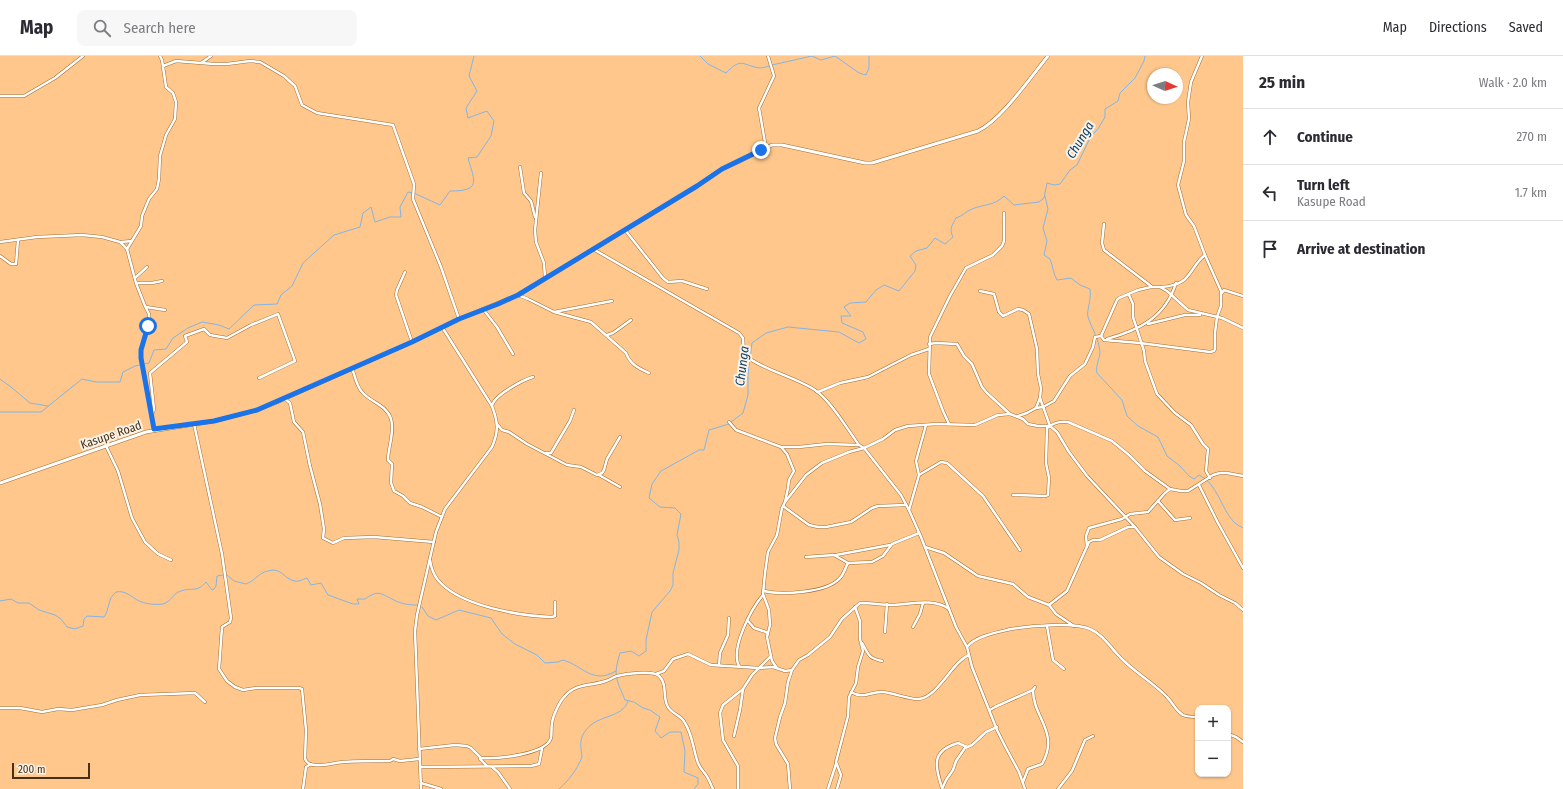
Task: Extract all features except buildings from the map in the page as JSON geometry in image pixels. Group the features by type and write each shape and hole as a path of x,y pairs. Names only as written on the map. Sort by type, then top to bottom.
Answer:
{"street":[{"path":"0,96 24,96 55,78 83,56"},
{"path":"127,249 141,226 142,216 149,199 157,189 160,156 165,139 174,124 176,114 176,102 174,96 166,87 160,56"},
{"path":"200,64 211,56"},
{"path":"766,148 759,108 761,100 774,76 768,56"},
{"name":"Kasupe Road","path":"0,483 154,429 214,421 257,410 285,398 412,342 442,326 518,295 624,229 697,186 722,169 776,144 865,163 872,163 978,131 990,124 1001,114 1048,56"},
{"path":"1101,336 1104,340 1214,351 1217,317 1221,306 1222,294 1194,226 1186,215 1178,186 1184,161 1184,142 1189,118 1188,102 1191,82 1202,56"},
{"path":"163,66 176,61 200,64 227,64 250,61 261,62 269,66 296,86 302,104 314,112 393,125 414,184 413,199 441,267 459,319"},
{"path":"520,167 524,193 534,207 535,238 544,263 545,278"},
{"path":"535,222 541,173"},
{"path":"949,424 929,374 930,337 950,296 966,268 993,255 1002,246 1004,241 1004,213"},
{"path":"1104,224 1102,243 1104,250 1151,287"},
{"path":"624,229 662,278 668,282 682,281 707,289"},
{"path":"0,241 82,235 102,237 120,242 132,241"},
{"path":"0,256 11,264 16,264 18,240"},
{"path":"120,242 127,249 136,282 149,314 141,350 141,358 154,429"},
{"path":"593,249 739,333 743,338 743,353 745,357 754,361 760,367 816,391 826,401 859,446"},
{"path":"1101,336 1119,298 1138,290 1176,284 1186,279 1196,263 1205,255"},
{"path":"135,279 147,267"},
{"path":"405,272 396,295 412,342"},
{"path":"136,282 152,283 162,281"},
{"path":"1104,340 1126,334 1145,324 1159,312 1172,296 1176,284"},
{"path":"1160,287 1188,310 1222,318 1243,328"},
{"path":"1222,294 1224,290 1243,296"},
{"path":"980,291 994,294 999,312 1004,316 1018,309 1029,314 1037,349 1038,374 1041,388 1040,398 1036,408"},
{"path":"518,295 528,298 554,312 591,322 626,353 628,359 635,367 649,373"},
{"path":"1129,295 1133,304 1133,315 1140,343 1144,351 1145,361 1157,394 1175,413 1191,425 1208,449 1206,471 1210,478"},
{"path":"554,312 612,301"},
{"path":"145,307 165,310"},
{"path":"483,309 497,327 513,354"},
{"path":"152,416 154,409 150,373 187,342 185,336 204,330 210,335 227,338 278,314 295,361 260,378"},
{"path":"1145,324 1185,315 1206,315"},
{"path":"607,335 613,333 631,320"},
{"path":"421,789 415,631 418,604 434,542 445,509 492,447 497,436 497,424 492,406 442,326"},
{"path":"1018,416 1036,408 1043,407 1054,401 1070,376 1083,367 1093,347 1095,337 1101,336"},
{"path":"929,344 936,342 957,344 964,356 972,364 982,387 1010,414"},
{"path":"816,391 818,392 840,382 868,377 911,355 929,349"},
{"path":"352,368 360,390 367,397 382,406 391,418 392,431 388,457 392,464 391,483 394,491 403,496 410,503 442,517"},
{"path":"492,406 496,397 520,382 533,377"},
{"path":"285,398 290,403 294,422 303,432 320,504 324,529 324,540 333,543 344,538 380,537 434,542"},
{"path":"1040,398 1050,426 1057,432 1069,452 1087,476 1135,527 1159,557 1183,574 1235,603 1243,610"},
{"path":"545,453 551,453 570,421 574,410"},
{"path":"739,667 736,659 737,647 747,621 764,591 767,558 777,535 783,506 806,475 814,468 826,460 859,448 864,448 883,439 895,430 908,426 949,424 975,425 998,415 1010,414 1018,416 1028,424 1050,426"},
{"path":"1013,495 1048,495 1049,478 1046,463 1046,434 1047,428 1056,422 1068,422 1112,441 1145,471 1170,489 1188,491 1220,473 1243,476"},
{"path":"194,424 222,554 232,618 230,622 222,627 219,670 227,681 240,690 256,688 302,689 306,730 306,762 326,766 341,762 390,761 393,759 400,761 419,759"},
{"path":"497,424 502,430 509,432 567,465 581,467 620,487"},
{"path":"730,424 736,430 781,447 827,444 859,446 864,448 901,495 909,510 925,546 956,627 967,647 1004,744 1019,772 1025,789"},
{"path":"909,510 919,475 916,461 926,425"},
{"path":"599,475 604,470 607,459 620,437"},
{"path":"106,446 118,471 132,518 145,542 158,554 171,560"},
{"path":"781,447 787,454 794,471 789,480 785,502"},
{"path":"919,475 941,462 947,463 984,496 1020,550"},
{"path":"1199,485 1243,568"},
{"path":"1087,547 1086,536 1089,528 1122,519 1130,514 1144,514 1148,512 1170,489"},
{"path":"1158,501 1175,520 1190,518"},
{"path":"783,506 809,525 826,527 851,522 872,508 878,506 906,505"},
{"path":"1049,605 1067,591 1087,547 1093,540 1100,540 1121,531 1128,526 1135,527"},
{"path":"806,557 836,555 891,545 919,533"},
{"path":"836,555 848,563 874,561 883,556 891,545"},
{"path":"925,546 944,553 978,576 1013,584 1028,597 1049,605 1056,614 1075,626"},
{"path":"430,558 431,567 438,581 448,589 467,600 520,615 552,617 555,616 555,602"},
{"path":"764,591 788,593 819,589 837,581 842,576 848,563"},
{"path":"763,594 769,614 767,637 771,656 778,668"},
{"path":"790,789 788,764 774,738 785,703 788,682 792,670 799,660 808,655 830,637 842,618 860,603 923,603 944,605 950,610"},
{"path":"913,627 919,617 923,603"},
{"path":"885,632 887,604"},
{"path":"828,789 845,727 849,697 856,683 858,667 863,651 860,639 860,621 855,606"},
{"path":"719,665 720,653 728,635 729,618"},
{"path":"747,621 754,628 768,634"},
{"path":"967,647 972,641 998,632 1019,628 1047,626 1075,626 1088,628 1098,634 1123,660 1152,683 1168,698 1177,710 1184,715 1195,716"},
{"path":"1047,626 1053,660 1064,669"},
{"path":"860,639 871,658 882,661"},
{"path":"421,767 516,767 535,765 539,763 542,749 551,739 552,721 563,697 570,691 582,686 606,681 624,674 655,674 664,671 673,659 688,654 711,665 758,668 773,667 785,671 792,670"},
{"path":"851,692 858,696 879,692 913,699 924,698 935,690 961,660 969,655"},
{"path":"738,789 738,766 723,740 720,713 723,705 743,689 750,677 771,656"},
{"path":"655,674 660,678 663,684 666,705 670,710 680,716 691,732 698,762 713,789"},
{"path":"990,710 1034,688 1033,697 1045,726 1048,752 1042,764 1028,769 1023,782"},
{"path":"734,736 743,689"},
{"path":"0,708 20,708 42,712 58,709 80,709 102,706 117,700 144,694 195,693 205,702"},
{"path":"942,789 953,770 956,761 964,750 986,732 997,727"},
{"path":"1231,735 1243,742"},
{"path":"1058,789 1072,771 1085,740 1093,736"},
{"path":"942,789 937,765 938,757 941,751 958,743 967,747"},
{"path":"419,749 455,745 467,746 471,748 487,766"},
{"path":"480,758 512,756 542,749"},
{"path":"836,763 841,775 837,789"},
{"path":"303,789 306,767 312,764"},
{"path":"492,767 498,772 510,789"},
{"path":"421,783 441,789"}],"waterway":[{"path":"0,412 41,412 82,379 96,382 120,382 123,372 135,366 149,363 154,350 166,349 173,338 188,328 202,322 219,325 229,329 254,305 277,304 281,295 292,286 303,263 334,235 360,227 363,213 371,207 375,222 390,217 401,217 400,207 408,192 440,205 450,191 460,191 471,187 474,179 468,158 477,157 491,136 494,121 487,111 468,118 466,108 477,91 469,76 474,56"},
{"path":"700,56 708,64 726,73 739,63 760,68 769,66"},
{"path":"772,65 812,56 821,60 835,56"},
{"path":"835,56 859,73 866,75 869,68 869,56"},
{"name":"Chunga","path":"731,422 743,413 748,395 748,374 752,343 766,333 788,327 839,332 859,343 866,339 863,332 842,323 841,316 851,316 844,307 850,303 866,302 876,290 884,285 899,291 915,271 916,265 910,256 916,251 927,248 935,238 945,244 953,237 951,229 956,218 970,210 996,202 1004,196 1014,205 1039,202 1044,198 1047,183 1054,185 1060,184 1070,170 1077,165 1091,136 1098,129 1105,117 1105,109 1118,101 1120,93 1135,78 1145,56"},
{"path":"1045,196 1048,209 1043,228 1047,241 1044,255 1050,259 1057,280 1071,278 1080,285 1090,289 1088,317 1100,352 1097,373 1122,400 1127,416 1138,426 1158,437 1167,456 1180,466 1189,476 1194,479 1199,475 1205,479 1215,490 1229,516 1235,523 1243,528"},
{"path":"0,379 30,403 48,406"},
{"name":"Chunga","path":"694,789 698,784 698,778 684,772 685,751 681,732 670,732 661,738 655,731 660,717 634,702 625,700 616,677 616,672 620,653 631,651 639,656 646,651 646,640 652,612 670,591 673,585 673,573 679,550 677,535 681,514 675,508 660,507 649,498 652,484 661,471 699,450 704,450 709,430 729,424"},
{"path":"227,575 234,581 246,584 264,572 277,570 289,579 295,581 307,578 311,585 321,583 328,595 353,604 359,604 357,599 365,599 377,593 383,594 402,603 417,605"},
{"path":"0,601 11,599 18,603 29,603 39,610 55,615 61,619 67,627 75,629 83,626 84,619 87,616 104,617 111,598 116,592 126,593 145,603 163,604 178,592 197,589 206,582 212,590 216,586 217,576 223,575"},
{"path":"422,607 428,616 436,620 459,610 491,618 502,634 515,644 537,655 545,663 563,660 588,673 601,676 608,675 616,671"},
{"path":"559,789 566,782 580,762 582,757 581,741 586,730 597,721 621,711 628,701"}],"route":[{"path":"148,326 141,350 141,358 154,429 214,421 257,410 412,342 442,326 518,295 645,216 697,186 722,169 761,150"}]}
